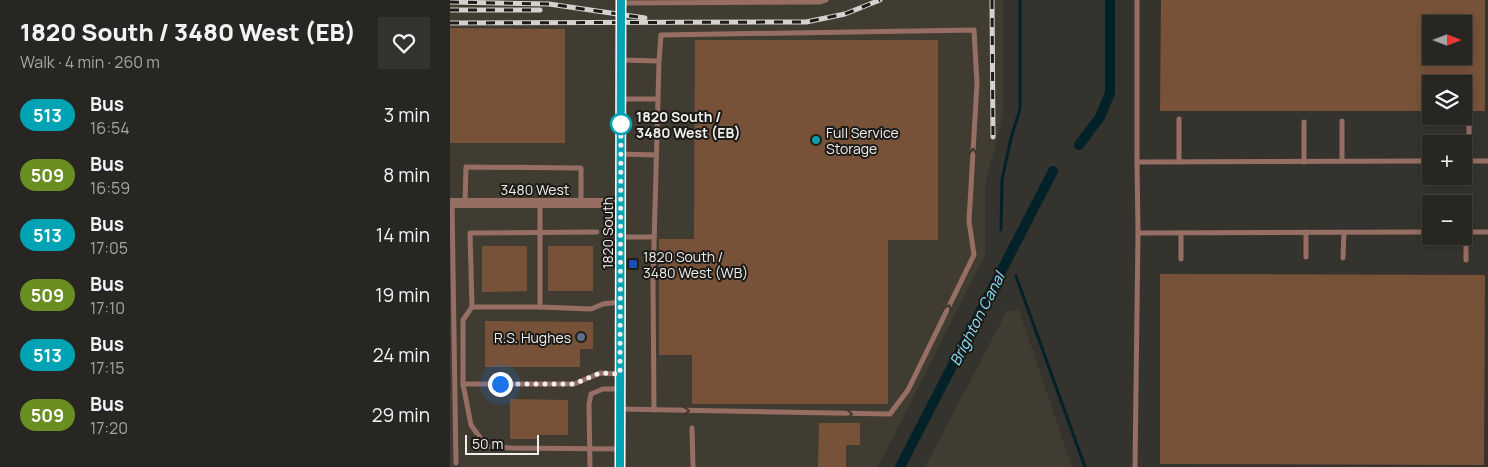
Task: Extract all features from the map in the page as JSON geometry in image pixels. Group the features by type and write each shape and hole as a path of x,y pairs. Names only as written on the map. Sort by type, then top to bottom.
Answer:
{"street":[{"name":"1820 South","path":"620,467 621,1"},
{"name":"3480 West","path":"451,203 620,204"}],"lane":[{"path":"621,1 811,2 826,0"},
{"path":"1136,467 1137,0"},
{"path":"620,409 654,410 890,414 908,390 974,255 969,221 977,83 974,30 661,35 654,237 654,410"},
{"path":"621,60 659,61"},
{"path":"621,99 658,99"},
{"path":"1178,119 1179,162"},
{"path":"1342,121 1342,161"},
{"path":"1304,122 1304,162"},
{"path":"621,154 656,155"},
{"path":"1137,162 1422,161"},
{"path":"1472,161 1488,161"},
{"path":"465,203 466,167 484,167 582,168 581,203"},
{"path":"451,203 456,463"},
{"path":"540,203 540,307"},
{"path":"597,232 470,233 472,307 464,320 464,384 471,425 486,446 620,448"},
{"path":"1181,232 1181,259"},
{"path":"1306,232 1306,257"},
{"path":"1343,258 1344,232"},
{"path":"1138,233 1422,232"},
{"path":"1472,232 1488,232"},
{"path":"620,237 654,237"},
{"path":"1465,245 1466,260"},
{"path":"472,307 592,309 603,304 620,302"},
{"path":"464,384 574,384 600,373 620,374"},
{"path":"590,467 591,394 603,389 620,389"},
{"path":"692,428 693,467"}],"shaded area":[{"path":"450,0 1003,0 1003,117 985,184 985,255 878,467 450,467"},
{"path":"1019,310 1072,467 925,467 1007,311"}],"building":[{"path":"1161,0 1485,0 1485,111 1472,111 1472,75 1422,75 1422,111 1160,111"},
{"path":"450,28 565,29 565,143 450,143"},
{"name":"Full Service Storage","path":"695,40 938,40 938,240 888,240 888,404 692,404 692,355 659,355 659,239 694,239"},
{"path":"482,246 527,246 527,291 482,292"},
{"path":"548,246 593,246 593,291 548,291"},
{"path":"1160,274 1485,275 1484,465 1160,464"},
{"path":"485,321 593,322 593,349 580,349 580,367 485,367"},
{"path":"510,399 568,400 568,435 539,435 539,439 510,439"},
{"path":"819,423 860,423 860,445 846,445 846,467 818,467"}],"waterway":[{"path":"1001,230 1002,180 1011,138 1020,109 1020,0"},
{"name":"Brighton Canal","path":"1079,145 1100,117 1110,93 1110,0"},
{"name":"Brighton Canal","path":"900,467 1053,171"},
{"path":"1016,276 1085,467"}],"railway":[{"path":"450,23 806,22 845,14 880,0"},
{"path":"992,0 993,137"},
{"path":"450,2 549,4 645,18"},
{"path":"450,10 540,10"}],"bus line":[{"name":"513","path":"620,467 621,0"}],"place":[{"name":"1820 South / 3480 West (EB)","path":"621,124"},
{"name":"Full Service Storage","path":"816,140"},
{"name":"1820 South / 3480 West (WB)","path":"633,264"},
{"name":"R.S. Hughes","path":"581,337"}],"route":[{"path":"500,384 574,384 600,373 620,374 621,117 621,124"}]}
